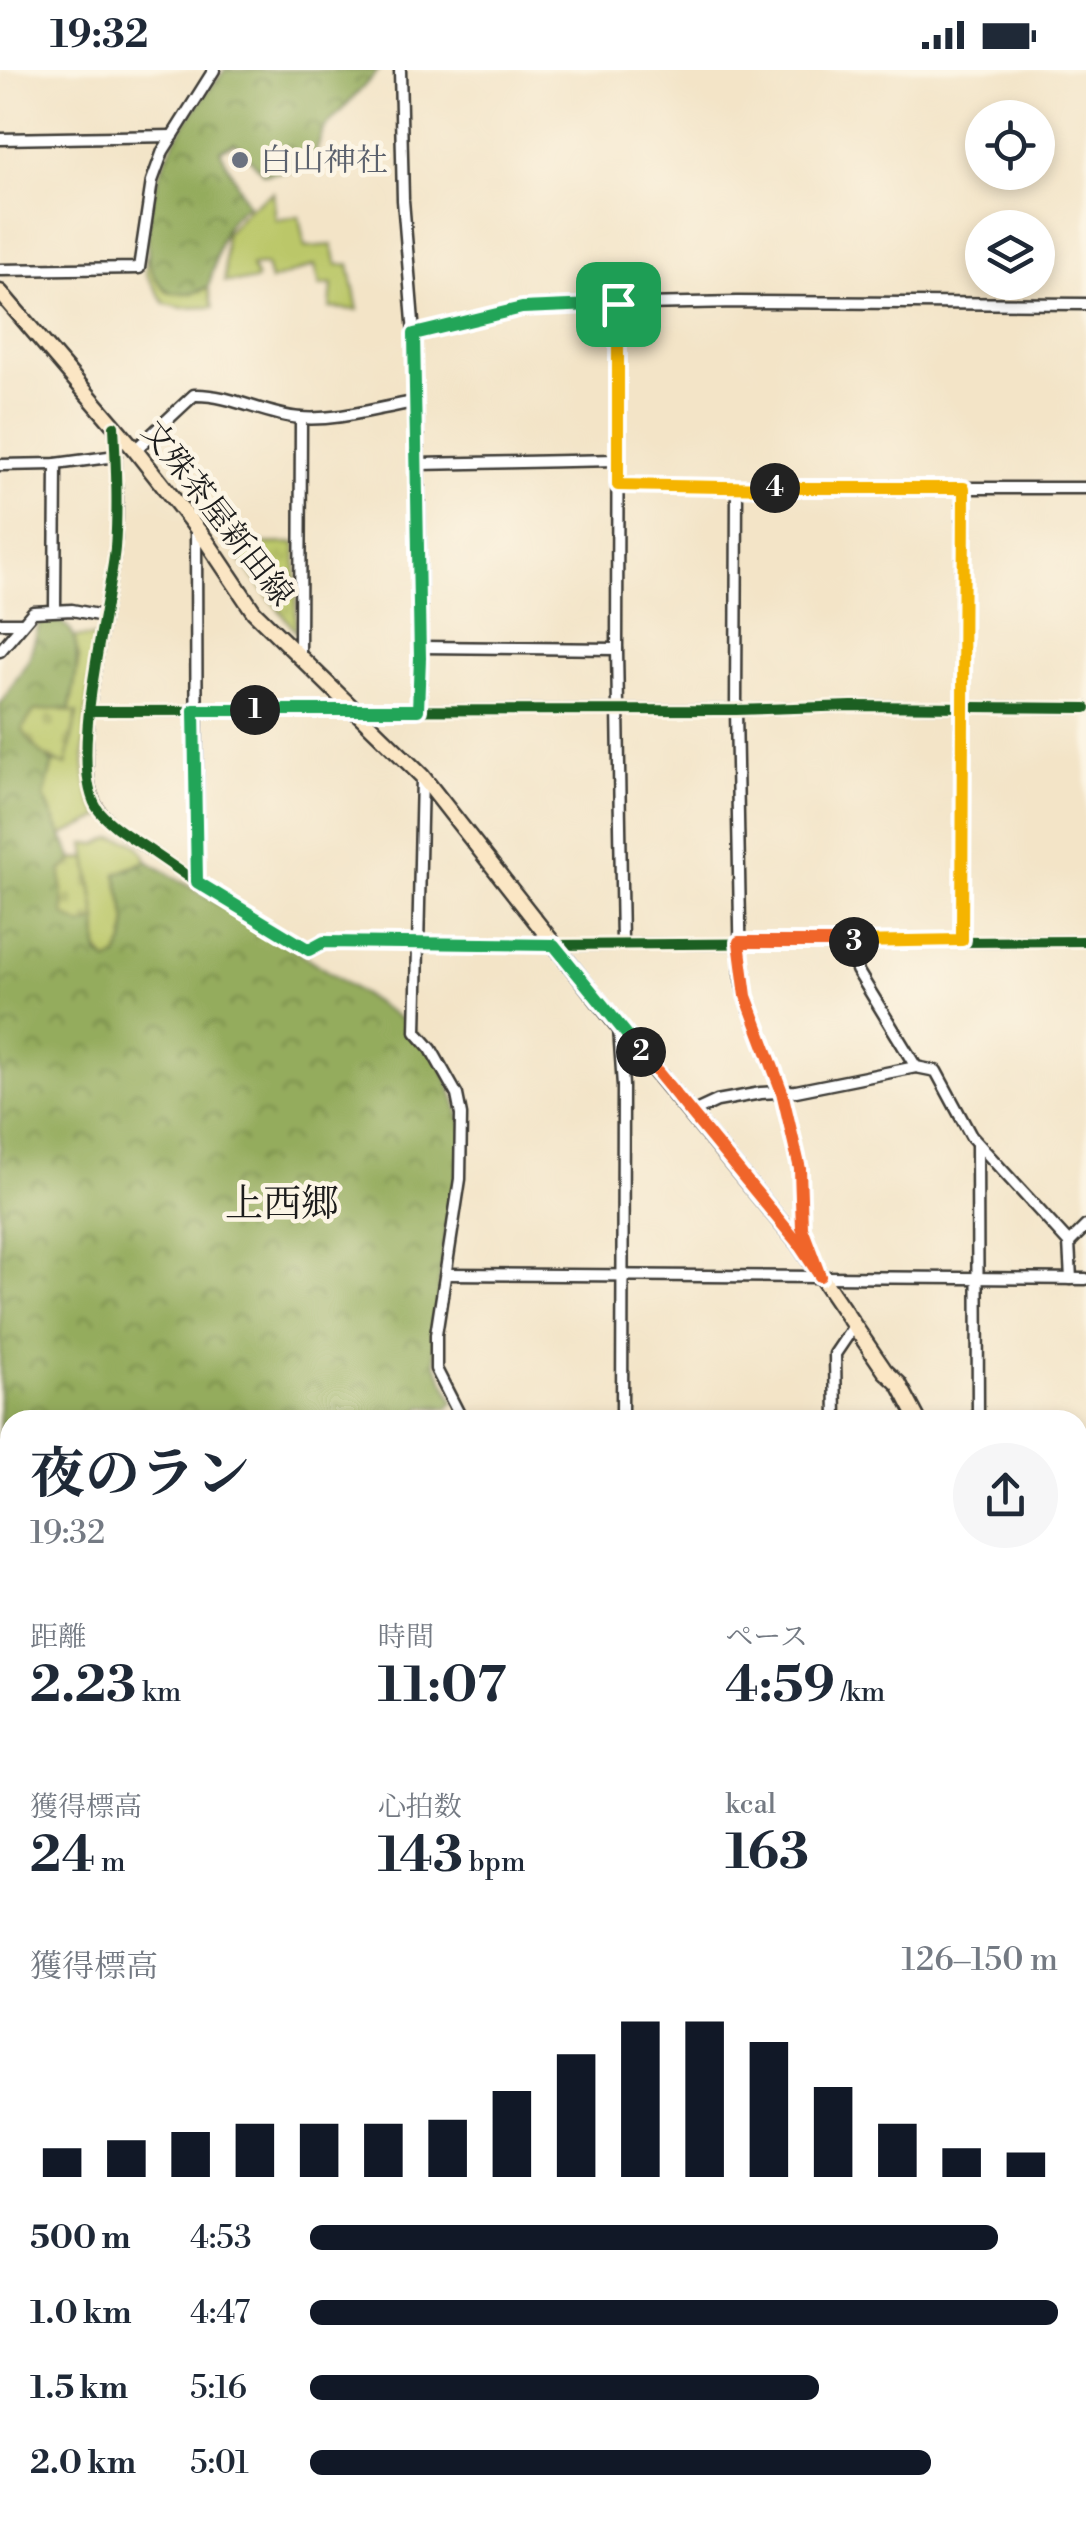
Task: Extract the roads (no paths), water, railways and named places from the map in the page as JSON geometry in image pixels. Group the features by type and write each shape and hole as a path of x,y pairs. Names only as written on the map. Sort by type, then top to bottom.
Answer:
{"main road":[{"name":"文殊茶屋新田線","path":"0,292 136,450 254,612 422,776 820,1276 912,1410"}],"street":[{"path":"0,270 139,268 152,181 173,136 214,70"},
{"path":"400,70 418,464 418,710"},
{"path":"0,139 173,136"},
{"path":"414,334 522,308 618,304 1086,304"},
{"path":"618,304 622,942"},
{"path":"136,450 194,395 232,400 273,414 301,418 337,417 415,402"},
{"path":"300,654 301,418"},
{"path":"114,426 115,549 91,711 88,777 98,810 197,882 309,950 324,942 554,945 1086,941"},
{"path":"0,465 56,464 116,456"},
{"path":"418,464 617,460"},
{"path":"55,609 56,464"},
{"path":"618,485 1086,488"},
{"path":"737,488 736,710 742,888 739,942 746,996 782,1092 800,1169 802,1228 820,1276"},
{"path":"962,940 964,488"},
{"path":"196,528 197,882"},
{"path":"0,651 32,612 55,609 103,616"},
{"path":"0,623 21,623"},
{"path":"420,646 618,649"},
{"path":"91,711 1086,708"},
{"path":"422,776 416,1032 457,1095 461,1115 460,1179 436,1335 436,1369 457,1410"},
{"path":"858,942 858,970 916,1067"},
{"path":"619,1027 623,1086 622,1410"},
{"path":"689,1114 717,1100 916,1067 936,1070 977,1144 1069,1243 1071,1279"},
{"path":"977,1144 978,1410"},
{"path":"1069,1243 1086,1226"},
{"path":"447,1274 1086,1279"},
{"path":"836,1410 836,1354 854,1326"}],"place":[{"name":"白山神社","path":"240,160"}],"district":[{"name":"上西郷","path":"282,1203"}]}
